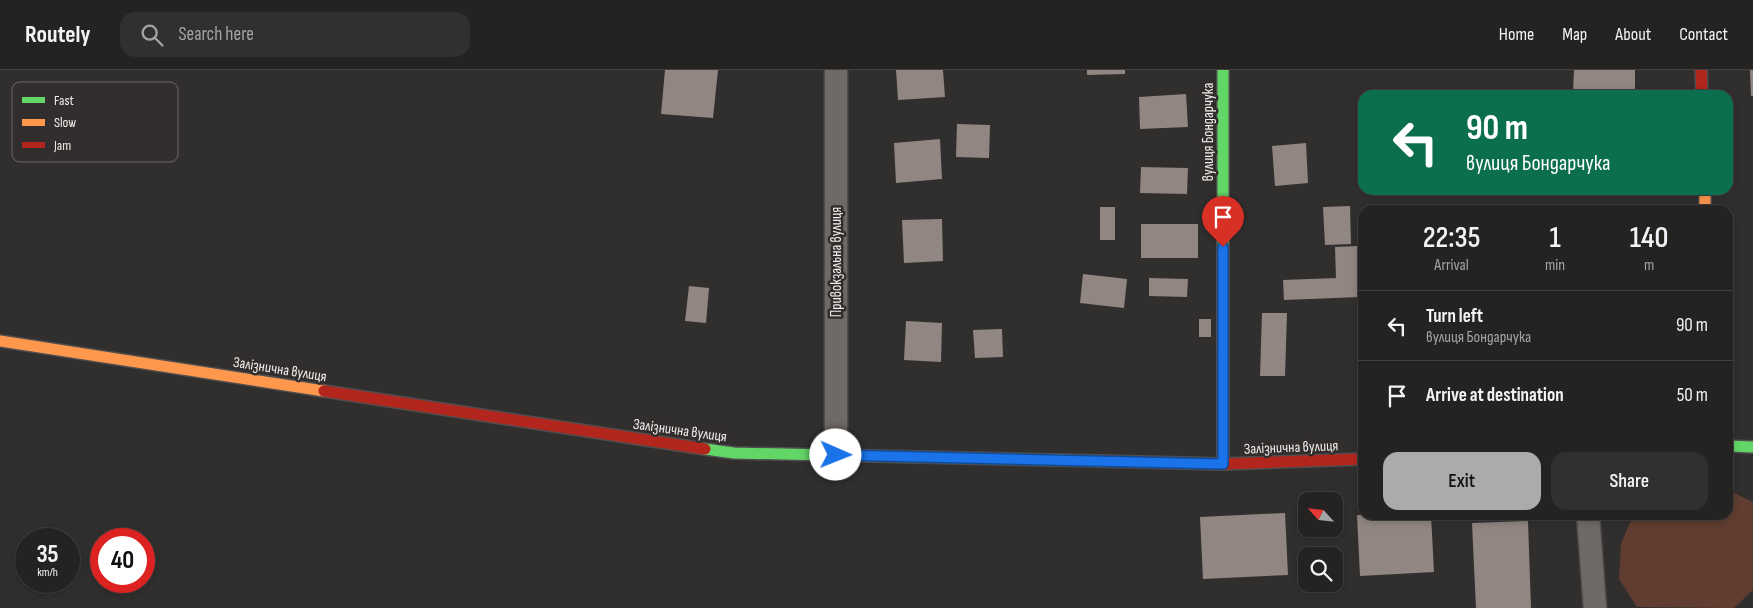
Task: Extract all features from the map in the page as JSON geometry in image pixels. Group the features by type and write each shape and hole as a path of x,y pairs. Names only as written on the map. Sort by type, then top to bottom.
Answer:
{"street":[{"name":"Привокзальна вулиця","path":"836,70 836,455"},
{"name":"вулиця Бондарчука","path":"1223,70 1223,464"},
{"path":"1701,70 1702,90"},
{"name":"Залізнична вулиця","path":"0,341 518,422 734,453 1223,464 1358,459"},
{"path":"1733,446 1753,448"},
{"path":"1588,520 1594,608"}],"shaded area":[{"path":"1733,492 1753,502 1753,590 1734,608 1637,607 1619,579 1621,544 1631,520 1733,520"}],"building":[{"path":"665,70 718,70 713,118 661,114"},
{"path":"896,70 943,70 945,97 898,100"},
{"path":"1087,70 1125,70 1125,74 1087,75"},
{"path":"1574,70 1635,70 1635,90 1573,90"},
{"path":"1750,70 1753,70 1753,96 1751,96"},
{"path":"1186,94 1188,127 1140,129 1139,97"},
{"path":"957,124 990,125 989,158 956,157"},
{"path":"940,139 942,179 896,183 894,143"},
{"path":"1306,143 1308,183 1275,186 1272,146"},
{"path":"1141,167 1188,168 1187,194 1140,193"},
{"path":"1350,206 1351,244 1325,245 1323,207"},
{"path":"1100,207 1115,207 1115,240 1100,240"},
{"path":"942,219 943,261 904,263 902,220"},
{"path":"1141,224 1198,224 1198,258 1141,258"},
{"path":"1358,246 1358,297 1284,300 1283,280 1336,278 1335,247"},
{"path":"1083,274 1127,279 1124,308 1080,303"},
{"path":"1149,278 1188,279 1187,297 1149,296"},
{"path":"689,286 709,288 706,323 685,321"},
{"path":"1262,313 1287,313 1285,376 1260,376"},
{"path":"1199,319 1211,319 1211,337 1199,337"},
{"path":"906,321 942,323 941,362 904,360"},
{"path":"1002,329 1003,357 975,358 973,330"},
{"path":"1285,513 1288,575 1203,579 1200,517"},
{"path":"1357,515 1358,520 1431,520 1434,572 1360,576"},
{"path":"1528,521 1531,608 1476,608 1472,523"}],"traffic: fast":[{"path":"1223,70 1223,357"},
{"path":"1733,446 1753,447"},
{"path":"705,449 734,453 1101,461"}],"traffic: slow":[{"path":"1705,195 1705,205"},
{"path":"0,341 324,391"}],"traffic: jam":[{"path":"1701,70 1702,90"},
{"path":"1223,357 1223,464"},
{"path":"324,391 705,449"},
{"path":"1101,461 1223,464 1358,459"}],"route":[{"path":"836,455 1223,464 1223,247"}]}
